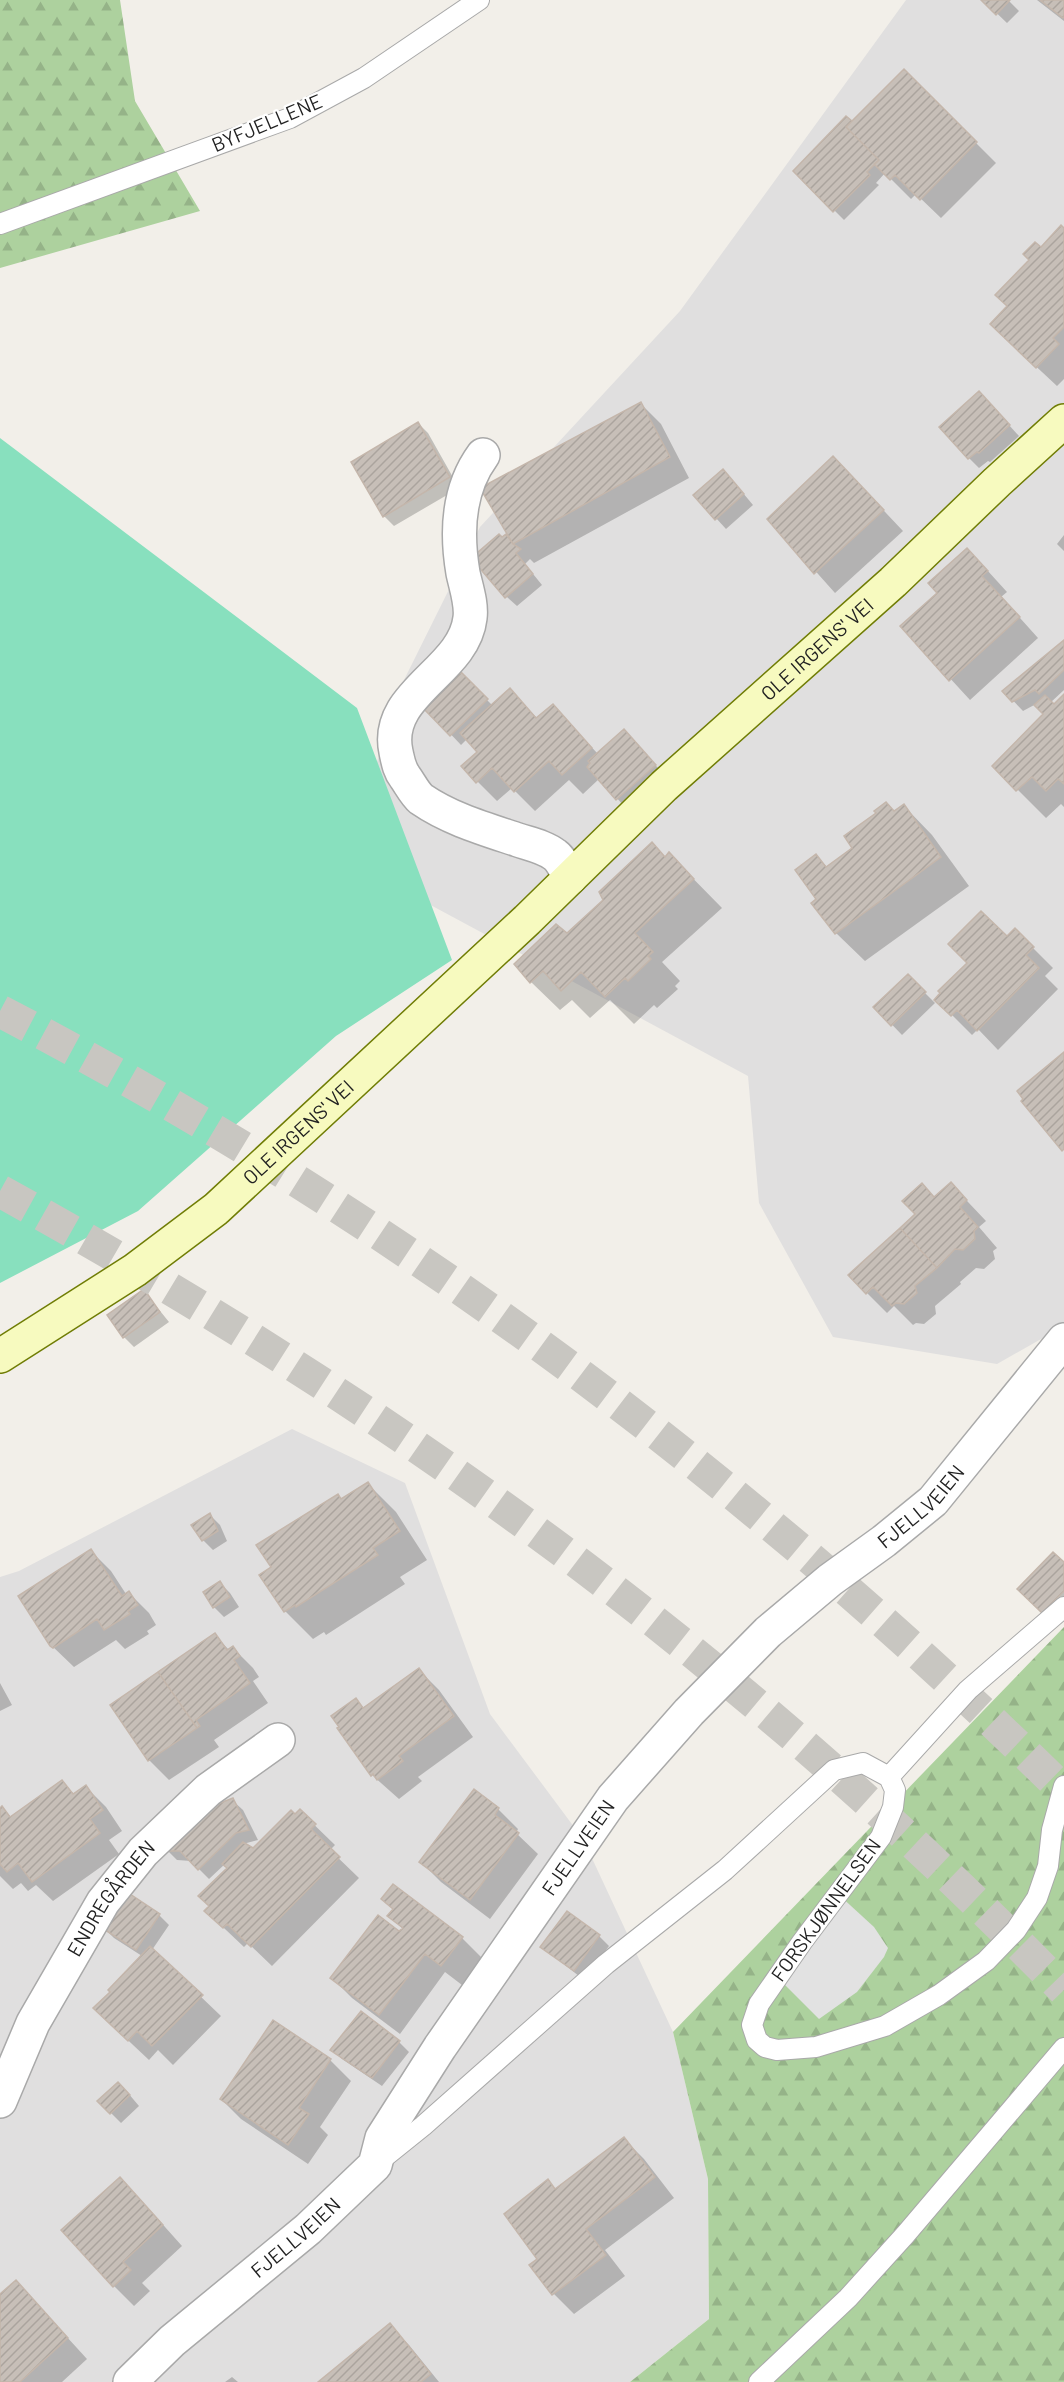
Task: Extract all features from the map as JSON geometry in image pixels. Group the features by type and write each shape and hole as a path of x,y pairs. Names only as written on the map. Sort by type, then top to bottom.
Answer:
{"street":[{"name":"OLE IRGENS' VEI","path":"0,1356 135,1270 216,1209 334,1102 664,786 893,582 1064,421"},
{"path":"483,455 465,488 459,526 460,552 470,618 466,632 453,655 408,702 398,718 393,739 400,770 419,798 469,824 540,847 557,856 570,878"},
{"name":"FJELLVEIEN","path":"130,2382 172,2341 308,2229 375,2165 382,2138 440,2047 613,1798 689,1712 768,1632 830,1580 884,1541 933,1501 1064,1340"},
{"name":"ENDREGÅRDEN","path":"0,2101 33,2023 103,1902 144,1852 208,1790 278,1740"}],"lane":[{"name":"BYFJELLENE","path":"0,224 290,118 364,78 479,0"},
{"path":"375,2165 423,2126 606,1964 724,1870 834,1770 863,1763 889,1777 968,1690 1064,1607"},
{"name":"FORSKJØNNELSEN","path":"889,1777 895,1790 893,1807 881,1837 802,1942 759,2004 752,2025 757,2040 765,2047 777,2050 816,2047 885,2026 939,1995 986,1960 1016,1930 1037,1898 1048,1866 1052,1830 1064,1786"},
{"path":"759,2382 856,2290 1064,2048"}],"shaded area":[{"path":"906,0 1064,0 1064,1326 997,1364 833,1337 759,1203 748,1076 345,859 404,680 480,527 680,311"},
{"path":"292,1429 405,1483 490,1714 583,1839 673,2032 708,2179 709,2319 630,2382 0,2382 0,1577 19,1571"},
{"path":"838,1894 874,1927 888,1948 884,1957 857,1992 819,2019 777,1977"}],"green space":[{"path":"0,0 120,0 135,101 200,211 0,268"},
{"path":"0,438 357,708 452,960 336,1036 138,1211 0,1283"},
{"path":"1064,1627 1064,2382 630,2382 709,2319 708,2179 673,2032"}],"building":[{"path":"981,0 1010,0 996,15"},
{"path":"1040,0 1064,0 1064,17 1063,18"},
{"path":"904,69 977,142 920,200 895,175 890,180 874,164 879,160 846,127"},
{"path":"846,116 852,121 846,127 879,160 867,172 870,175 833,212 793,171"},
{"path":"1061,225 1064,228 1064,327 1053,338 1059,344 1036,368 990,324 1007,306 995,295 1029,260 1023,254 1035,242 1041,247"},
{"path":"979,391 1010,425 979,453 977,452 968,459 939,427"},
{"path":"641,402 670,457 513,544 480,488"},
{"path":"418,422 450,477 383,517 351,462"},
{"path":"833,456 884,510 814,574 767,519"},
{"path":"723,469 744,494 715,520 693,495"},
{"path":"499,534 502,537 506,534 513,544 521,549 516,553 533,574 505,598 471,558"},
{"path":"967,548 988,571 982,576 1020,617 949,681 900,626 937,593 928,583"},
{"path":"1064,640 1064,670 1039,694 1035,690 1012,702 1002,691"},
{"path":"461,672 488,699 450,736 423,708"},
{"path":"510,688 536,718 553,704 592,748 562,775 549,761 514,792 492,768 476,783 461,766 477,752 460,733"},
{"path":"1064,694 1064,784 1058,779 1046,791 1032,777 1016,791 992,766 1043,714 1034,705 1045,695 1054,704"},
{"path":"624,729 656,765 616,800 587,767 590,763 588,761"},
{"path":"886,802 894,811 904,804 941,857 835,934 811,903 816,899 795,870 816,854 826,867 852,848 844,836 876,813 874,811"},
{"path":"652,842 665,857 669,852 694,879 635,933 653,952 648,956 651,959 628,981 625,978 605,997 581,972 561,991 543,971 530,983 514,964 556,924 567,933 603,900 599,892"},
{"path":"981,911 1007,936 1015,928 1034,947 1026,955 1039,968 977,1031 957,1010 951,1016 934,1000 940,993 938,991 967,963 948,944"},
{"path":"908,974 926,992 891,1026 873,1007"},
{"path":"1064,1052 1064,1149 1062,1151 1021,1101 1023,1099 1017,1091"},
{"path":"951,1182 967,1200 960,1207 978,1227 974,1231 975,1239 963,1250 955,1249 937,1268 900,1228 915,1214 902,1201 922,1183 934,1197"},
{"path":"900,1228 937,1268 915,1286 917,1293 904,1304 896,1303 892,1306 873,1287 866,1294 848,1275"},
{"path":"144,1289 160,1312 123,1338 107,1315"},
{"path":"368,1482 400,1531 373,1548 378,1555 296,1607 295,1605 284,1612 259,1575 271,1567 256,1545 338,1494 341,1499"},
{"path":"210,1513 218,1531 202,1541 191,1525"},
{"path":"91,1549 122,1596 129,1591 138,1605 128,1611 130,1614 104,1630 97,1619 53,1648 18,1596"},
{"path":"1053,1552 1064,1562 1064,1591 1042,1613 1017,1589"},
{"path":"220,1581 230,1597 213,1608 203,1592"},
{"path":"215,1633 227,1650 233,1646 240,1656 234,1660 250,1683 196,1720 200,1726 197,1728 158,1672"},
{"path":"419,1668 454,1716 399,1756 403,1761 377,1780 373,1774 371,1776 331,1716 356,1698 363,1708"},
{"path":"158,1672 197,1728 148,1761 110,1705"},
{"path":"62,1780 73,1794 86,1785 103,1810 90,1819 100,1833 32,1882 18,1863 7,1872 0,1864 0,1808 2,1806 10,1817"},
{"path":"474,1789 499,1808 495,1815 519,1833 470,1900 419,1862"},
{"path":"233,1798 249,1830 236,1833 198,1870 180,1851 166,1851 210,1807"},
{"path":"300,1809 316,1824 311,1829 340,1857 251,1947 227,1924 223,1928 204,1911 209,1906 198,1896 227,1868 222,1864 243,1842 253,1848 291,1810 295,1814"},
{"path":"393,1884 463,1937 441,1966 425,1954 379,2015 330,1978 378,1915 399,1931 403,1928 387,1916 393,1909 381,1899"},
{"path":"127,1892 160,1914 136,1950 102,1928"},
{"path":"567,1911 600,1935 574,1971 540,1947"},
{"path":"150,1946 203,1995 152,2046 137,2031 128,2041 93,2008"},
{"path":"361,2011 400,2041 372,2078 330,2050"},
{"path":"273,2020 331,2059 299,2108 309,2114 288,2145 220,2099"},
{"path":"118,2082 130,2095 110,2114 97,2101"},
{"path":"624,2137 655,2177 586,2229 606,2255 552,2295 529,2265 537,2259 504,2214 548,2179 555,2189"},
{"path":"120,2177 163,2225 123,2262 131,2270 113,2287 61,2230"},
{"path":"16,2280 68,2338 20,2382 0,2382 0,2294"},
{"path":"390,2323 431,2374 421,2382 318,2382"}],"tunnel":[{"path":"0,1011 145,1090 287,1175 426,1265 561,1361 693,1461 820,1567 944,1677 1064,1791"},
{"path":"0,1191 146,1274 289,1362 427,1454 562,1551 693,1652 820,1759 944,1872 1064,1990"}]}
